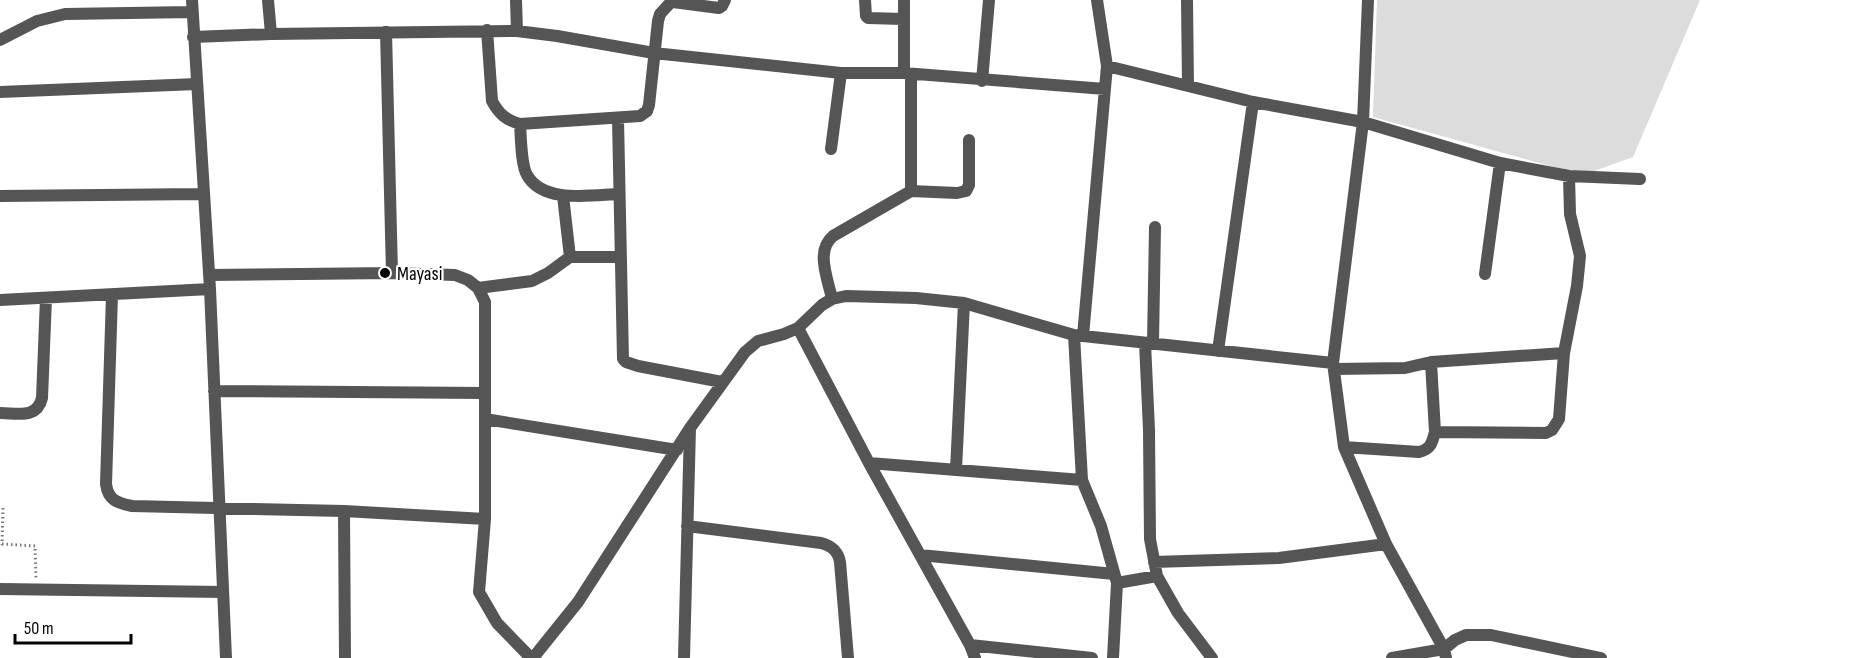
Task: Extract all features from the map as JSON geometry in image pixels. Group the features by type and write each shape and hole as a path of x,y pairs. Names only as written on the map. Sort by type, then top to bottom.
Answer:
{"street":[{"path":"268,0 271,34"},
{"path":"516,0 517,31"},
{"path":"487,30 492,102 507,120 520,124 618,119 640,116 647,111 660,14 673,1 719,8 725,0"},
{"path":"865,0 868,18 903,19"},
{"path":"904,0 911,191"},
{"path":"982,81 989,0"},
{"path":"1097,0 1107,66 1078,335 1082,480 1101,526 1115,578 1113,658"},
{"path":"1186,0 1188,86"},
{"path":"1368,0 1363,122 1333,366 1344,447 1386,544 1445,654"},
{"path":"0,40 38,21 65,14 192,6 210,289 226,658"},
{"path":"194,37 517,31 654,53 841,73 907,74 1104,89"},
{"path":"386,32 392,273"},
{"path":"1107,66 1253,102 1363,122 1500,163 1569,176 1640,179"},
{"path":"831,149 841,73"},
{"path":"0,93 196,84"},
{"path":"1218,351 1253,102"},
{"path":"618,119 622,359 626,363 638,366 722,382"},
{"path":"520,124 526,174 542,189 563,196 619,194"},
{"path":"832,299 823,252 826,242 911,191 957,193 966,191 969,185 969,140"},
{"path":"1485,274 1500,163"},
{"path":"1435,432 1546,433 1552,430 1558,419 1564,352 1580,256 1570,214 1569,176"},
{"path":"0,196 203,194"},
{"path":"563,196 570,257"},
{"path":"1155,226 1149,343 1150,539 1157,576 1178,613 1212,658"},
{"path":"478,288 532,281 570,257 620,257"},
{"path":"208,275 392,273 455,275 468,280 478,288 485,302 485,519 479,592 497,623 532,658 578,602 690,428 751,346 758,341 798,328 822,305 832,299 846,296 916,298 964,303 1078,335 1333,366 1405,368 1431,362 1564,352"},
{"path":"0,300 210,289"},
{"path":"112,295 106,484 107,493 119,503 132,506 344,511 485,519"},
{"path":"0,413 34,412 40,406 46,298"},
{"path":"956,470 964,303"},
{"path":"798,328 975,658"},
{"path":"1344,447 1419,452 1427,450 1431,446 1435,432 1431,362"},
{"path":"214,391 485,393"},
{"path":"485,420 677,450"},
{"path":"684,658 690,428"},
{"path":"869,463 1082,480"},
{"path":"344,511 345,658"},
{"path":"687,526 829,545 835,550 840,562 848,658"},
{"path":"1154,562 1279,558 1386,544"},
{"path":"920,555 1115,578 1157,576"},
{"path":"0,589 223,592"},
{"path":"1445,654 1455,640 1466,635 1491,635 1601,658"},
{"path":"970,645 1092,658"},
{"path":"1392,658 1445,654"}],"path":[{"path":"3,508 2,544 35,546 37,589"}],"shaded area":[{"path":"1377,0 1700,0 1633,157 1583,175 1373,117"}],"place":[{"name":"Mayasi","path":"385,273"}]}
